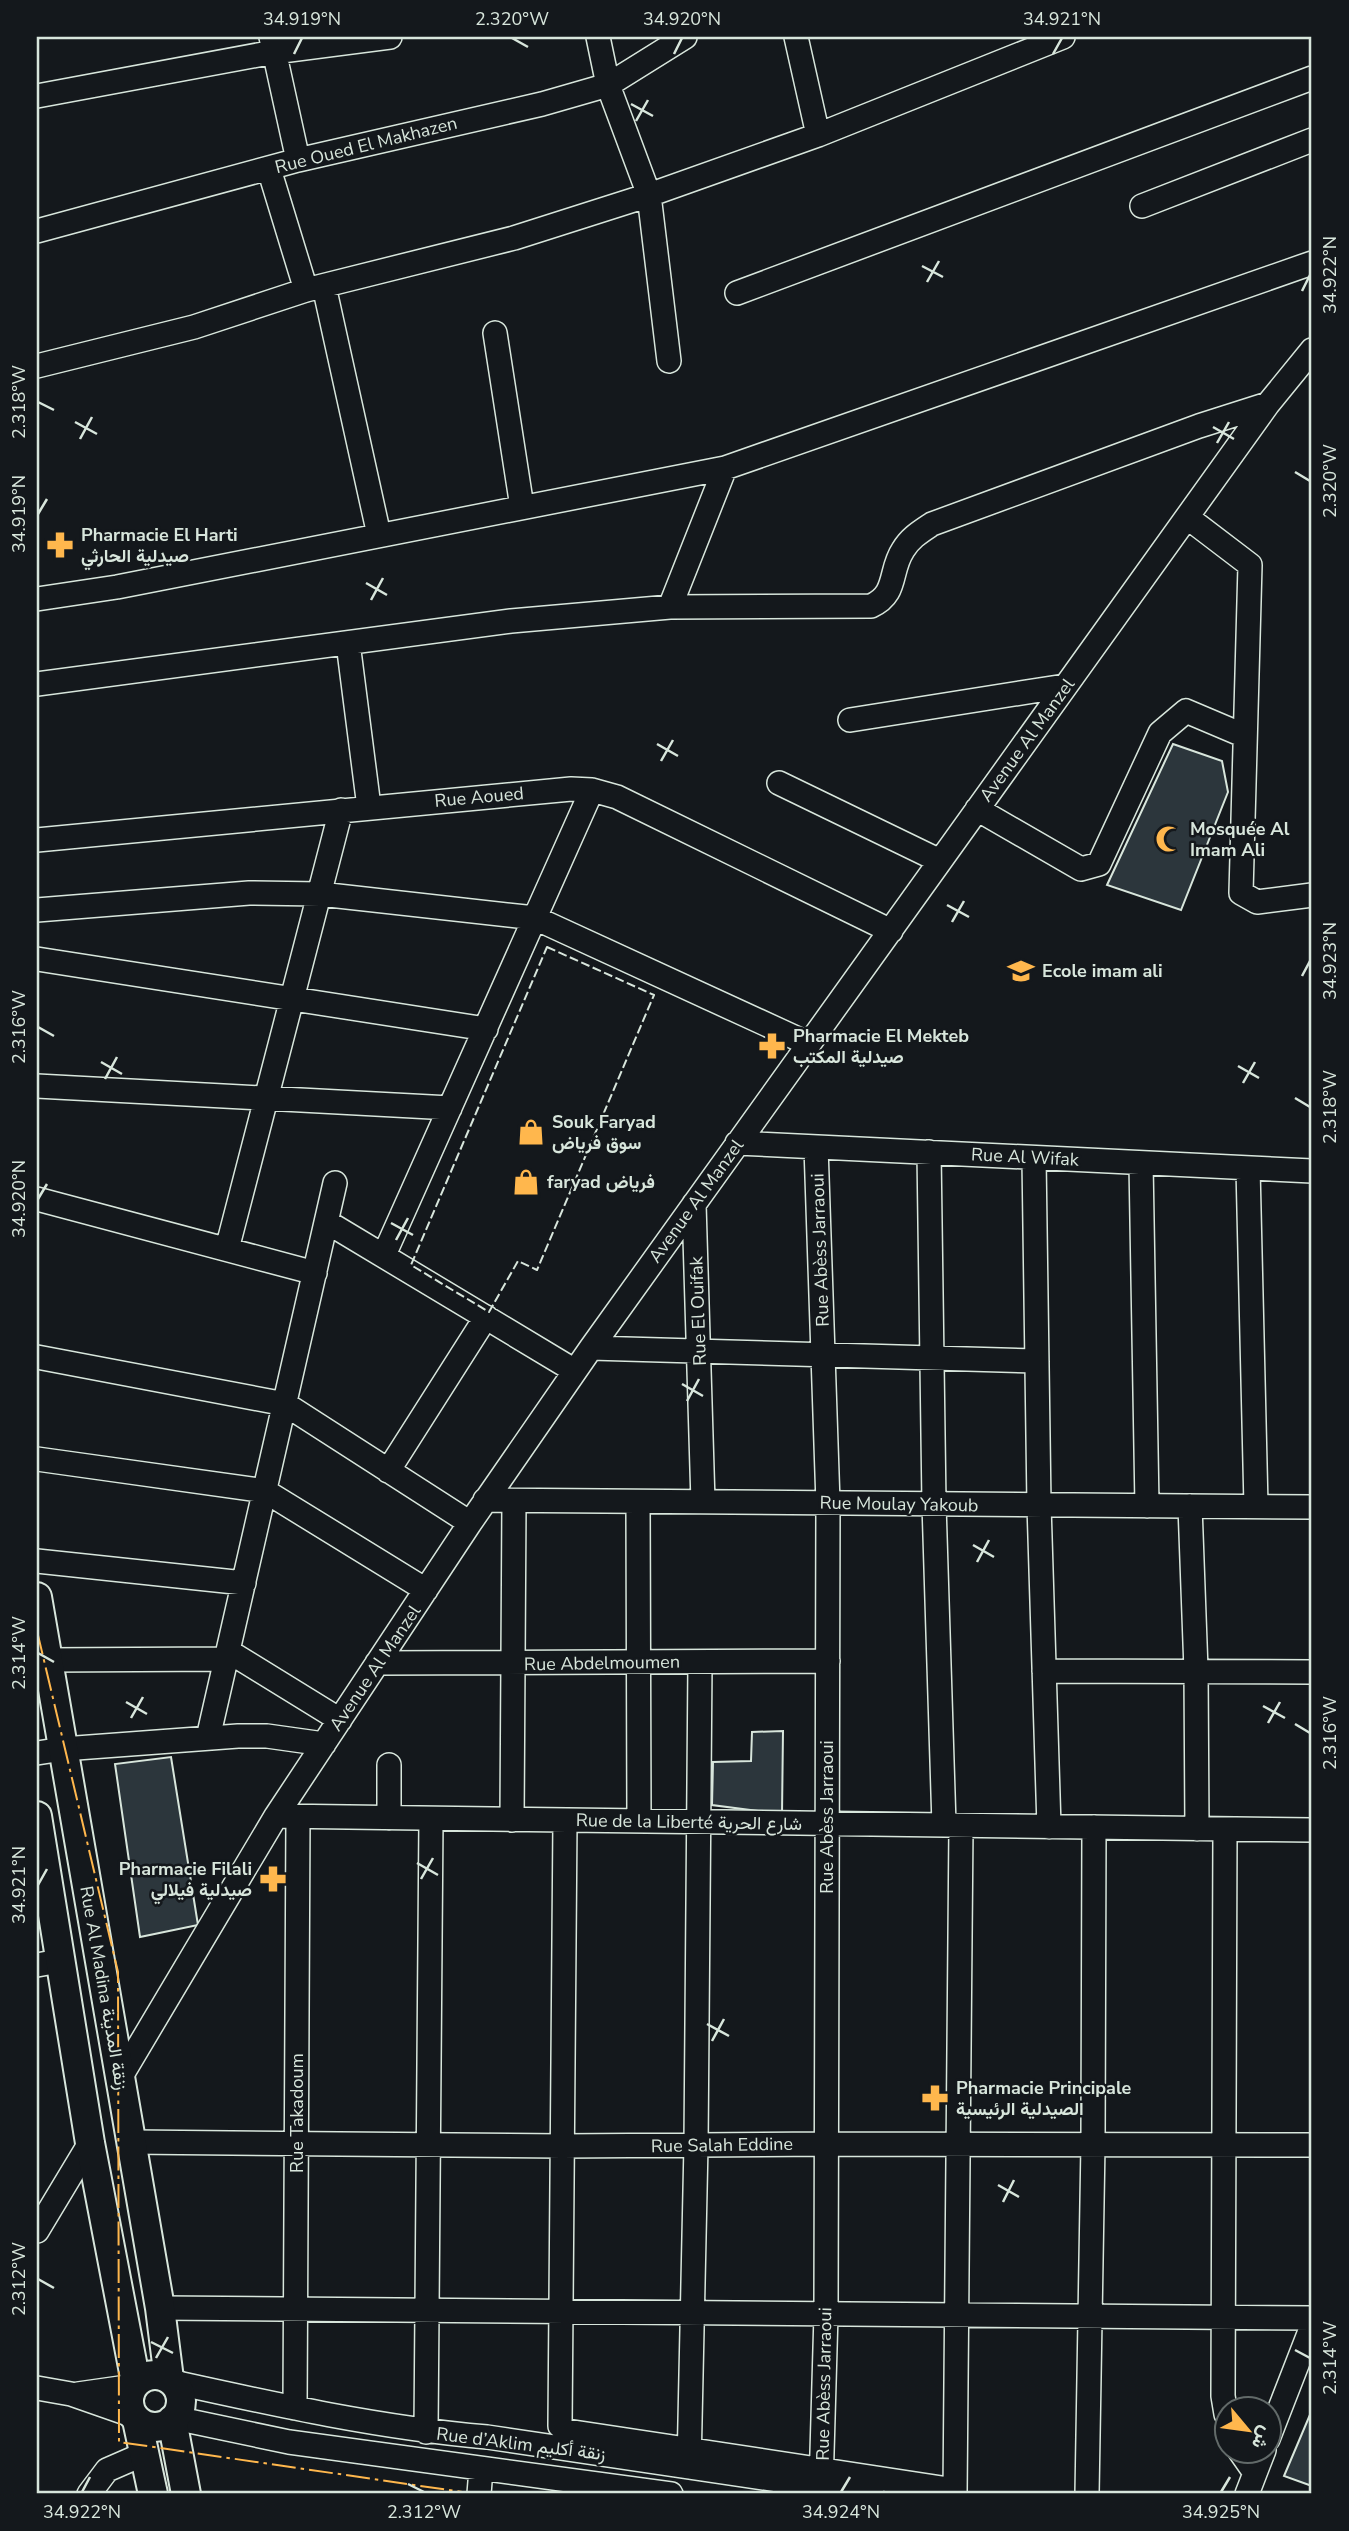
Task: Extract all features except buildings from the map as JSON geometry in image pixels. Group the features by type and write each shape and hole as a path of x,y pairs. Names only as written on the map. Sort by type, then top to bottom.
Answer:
{"main road":[{"name":"Rue Al Madina زنقة المدينة","path":"37,1597 47,1660 50,1751 120,2078 171,2381"},
{"path":"37,1816 48,1963 90,2143 135,2384 129,2404 146,2453 153,2494"},
{"path":"135,2384 149,2376 163,2376 171,2381 181,2396 181,2404 173,2419 166,2425 151,2427 135,2418"},
{"path":"173,2419 187,2494"}],"street":[{"path":"37,96 273,44 390,37"},
{"path":"598,37 608,85 649,195 668,361"},
{"name":"Rue Oued El Makhazen","path":"37,231 298,160 542,104 608,85 685,37"},
{"path":"796,37 818,135"},
{"path":"37,366 194,327 315,288 514,237 649,195 818,135 1063,37"},
{"path":"273,44 298,160"},
{"path":"737,293 1312,78"},
{"path":"1142,206 1312,140"},
{"path":"269,169 315,288 379,535"},
{"path":"37,598 117,587 725,468 1312,263"},
{"path":"495,333 522,507"},
{"name":"Avenue Al Manzel","path":"120,2078 287,1816 324,1744 485,1500 590,1348 1065,686 1268,404 1312,350"},
{"path":"37,684 511,621 670,607 871,606 886,596 901,552 914,536 932,524 1199,426 1268,404"},
{"path":"670,607 725,468"},
{"path":"1187,517 1250,565 1241,893 1257,902 1312,895"},
{"path":"348,643 369,807"},
{"path":"850,720 1065,686"},
{"path":"977,809 1081,869 1090,867 1099,864 1160,733 1186,711 1245,736"},
{"path":"779,783 940,861"},
{"name":"Rue Aoued","path":"37,840 369,807 571,789 592,790 617,797 891,931"},
{"path":"384,1255 592,790"},
{"path":"227,1249 341,810"},
{"path":"37,910 237,893 320,894 535,918 809,1044"},
{"path":"37,959 486,1029"},
{"path":"37,1086 450,1108"},
{"name":"Rue Al Wifak","path":"737,1143 1312,1171"},
{"name":"Rue Abèss Jarraoui","path":"817,1147 828,1503 826,2314 822,2478"},
{"path":"822,2478 955,2492 958,2144 953,1825 934,1504 929,1152"},
{"path":"1034,1158 1039,1505 1049,1827"},
{"path":"1141,1163 1147,1506"},
{"path":"1248,1168 1256,1506"},
{"path":"208,1738 335,1183"},
{"path":"37,1199 315,1273"},
{"name":"Rue El Ouifak","path":"694,1204 704,1502"},
{"path":"327,1222 575,1371"},
{"path":"388,1471 486,1317"},
{"path":"590,1348 1037,1361"},
{"path":"37,1357 285,1404 470,1523"},
{"path":"37,1459 265,1491 426,1590"},
{"name":"Rue Moulay Yakoub","path":"485,1500 1312,1507"},
{"path":"512,1820 514,1501"},
{"path":"638,1502 639,1821"},
{"path":"1190,1506 1196,1670 1197,1829"},
{"path":"37,1561 244,1583"},
{"path":"47,1660 227,1655 340,1720"},
{"name":"Rue Abdelmoumen","path":"377,1663 828,1661"},
{"path":"565,1820 560,2426 567,2431 689,2457 696,2145 700,1662"},
{"path":"1044,1671 1312,1672"},
{"path":"50,1751 267,1736 324,1744"},
{"path":"388,1765 389,1818"},
{"name":"Rue de la Liberté شارع الحرية","path":"287,1816 1312,1830"},
{"name":"Rue Takadoum","path":"287,1816 297,2142 295,2408"},
{"path":"426,2432 431,1819"},
{"path":"1087,2494 1093,2144 1094,1827"},
{"path":"1223,2394 1225,1829"},
{"name":"Rue Salah Eddine","path":"131,2142 562,2146 1312,2145"},
{"path":"37,2231 90,2143"},
{"path":"160,2308 1312,2318"},
{"path":"1282,2405 1312,2326"},
{"name":"Rue d’Aklim زنقة أكليم","path":"171,2381 295,2408 426,2432 689,2457 822,2478 872,2494"},
{"path":"71,2394 135,2384"},
{"path":"37,2388 71,2394 135,2418"},
{"name":"Rue d’Aklim زنقة أكليم","path":"173,2419 289,2442 402,2456 598,2490 671,2494"},
{"path":"89,2494 107,2470 146,2453"},
{"path":"1244,2464 1251,2484"},
{"path":"1251,2484 1259,2464"},
{"path":"479,2494 481,2469"}],"fence":[{"path":"547,947 654,995 537,1270 518,1261 489,1312 411,1265 547,947"}],"power":[{"path":"37,1631 118,1972 119,2442 476,2494"}],"place":[{"name":"Pharmacie El Harti صيدلية الحارثي","path":"60,545"},
{"name":"Mosquée Al Imam Ali","path":"1169,839"},
{"name":"Ecole imam ali","path":"1021,971"},
{"name":"Pharmacie El Mekteb صيدلية المكتب","path":"772,1046"},
{"name":"Souk Faryad سوق فرياض","path":"531,1132"},
{"name":"faryad فرياض","path":"526,1182"},
{"name":"Pharmacie Filali صيدلية فيلالي","path":"273,1879"},
{"name":"Pharmacie Principale الصيدلية الرئيسية","path":"935,2098"}]}
